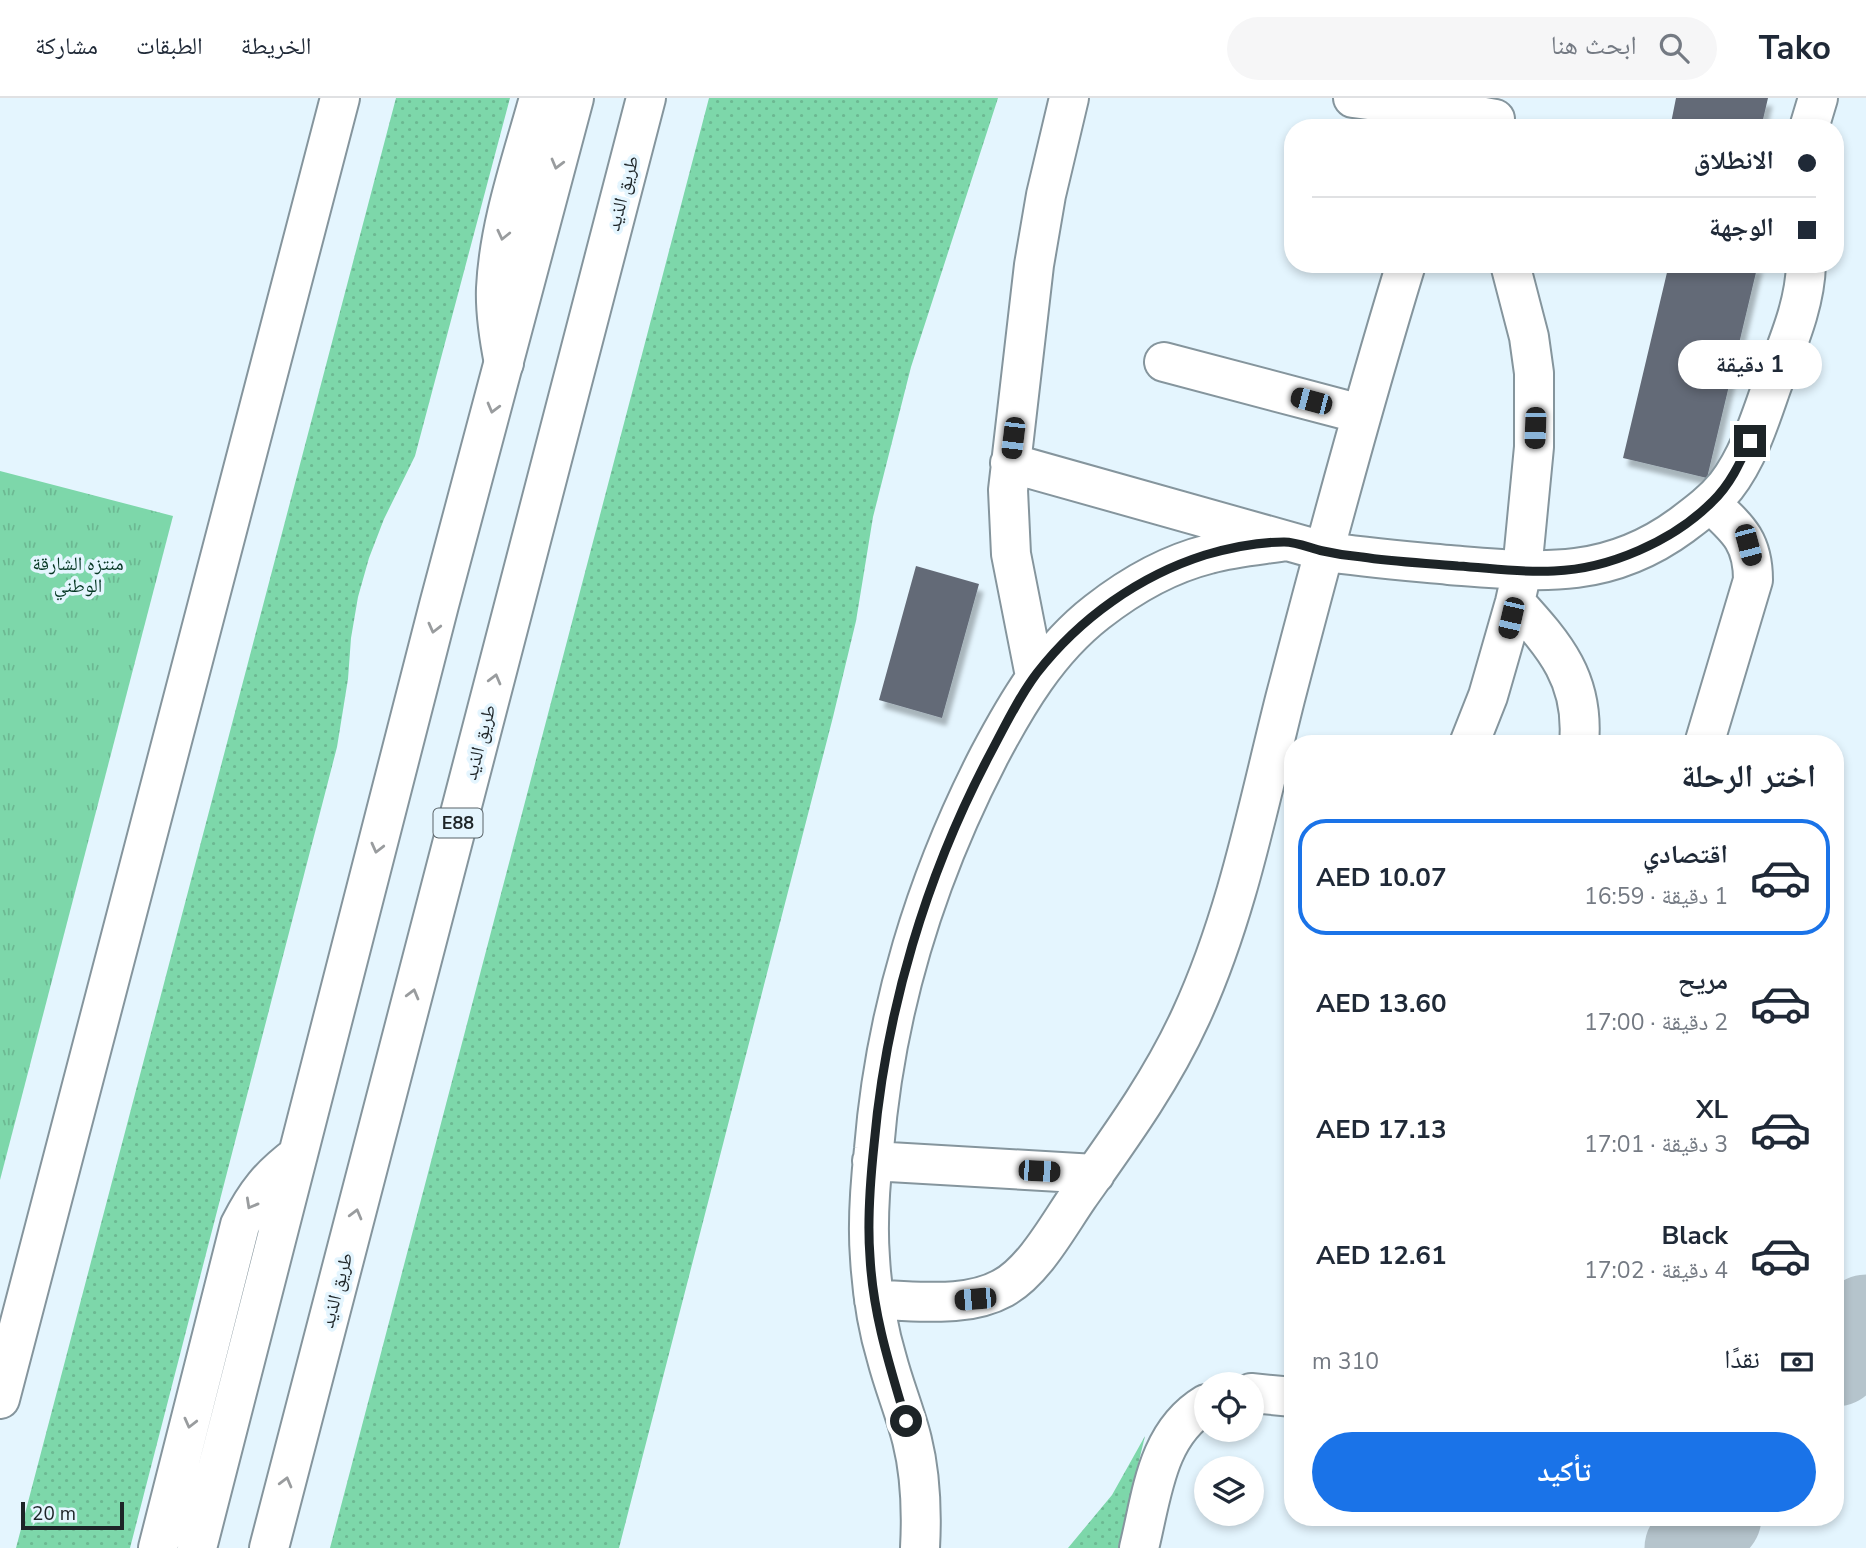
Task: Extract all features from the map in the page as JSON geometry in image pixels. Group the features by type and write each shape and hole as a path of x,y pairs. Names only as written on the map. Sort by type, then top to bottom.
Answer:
{"main road":[{"path":"0,1399 340,98"},
{"path":"504,366 496,290 499,252 539,98"},
{"path":"197,1548 439,605 574,98"},
{"name":"طريق الذيد","path":"269,1548 646,98"},
{"path":"1035,676 1011,554 1008,522 1010,463 1034,265 1046,195 1069,98"},
{"path":"1353,98 1450,119 1496,115"},
{"path":"1811,119 1818,98"},
{"path":"874,1300 975,1299 1006,1286 1031,1263 1131,1124 1162,1072 1214,961 1233,903 1323,551 1403,273"},
{"path":"1473,735 1488,696 1518,587 1534,447 1535,398 1530,337 1512,273"},
{"path":"1010,463 1323,551 1518,587 1556,571 1591,566 1624,557 1669,535 1711,504 1740,463 1760,418 1802,304 1805,273"},
{"path":"1164,362 1361,414"},
{"path":"1707,735 1753,580 1753,562 1748,545 1738,529 1711,504"},
{"path":"920,1548 919,1478 912,1440 886,1358 874,1300 869,1255 869,1208 876,1119 887,1048 910,955 931,887 977,778 1004,726 1035,676 1066,641 1095,613 1169,568 1208,554 1287,541"},
{"path":"1518,587 1563,662 1578,708 1579,735"},
{"path":"158,1548 240,1225 254,1198 273,1174 298,1155"},
{"path":"872,1161 1095,1174"},
{"path":"1264,1394 1284,1396"},
{"path":"1139,1548 1167,1444 1178,1426 1194,1410"}],"green space":[{"path":"396,98 510,98 415,456 384,519 358,597 337,747 130,1548 16,1548"},
{"path":"709,98 998,98 911,367 873,517 856,621 833,717 619,1548 330,1548"},
{"name":"منتزه الشارقة الوطني","path":"0,471 173,516 0,1180"},
{"path":"1145,1436 1118,1548 1068,1548 1112,1495"}],"building":[{"path":"1676,98 1768,98 1763,119 1672,119"},
{"path":"1667,273 1756,273 1707,478 1623,458"},
{"path":"916,566 979,584 942,718 879,700"}],"taxiway":[{"path":"1844,1350 1866,1321"},
{"path":"1691,1548 1708,1526"}],"route":[{"path":"906,1421 886,1358 874,1300 869,1255 872,1161 885,1060 902,982 931,887 977,778 1004,726 1035,676 1095,613 1169,568 1208,554 1287,541 1363,558 1522,571 1556,571 1591,566 1624,557 1669,535 1711,504 1727,485 1750,441"}]}
